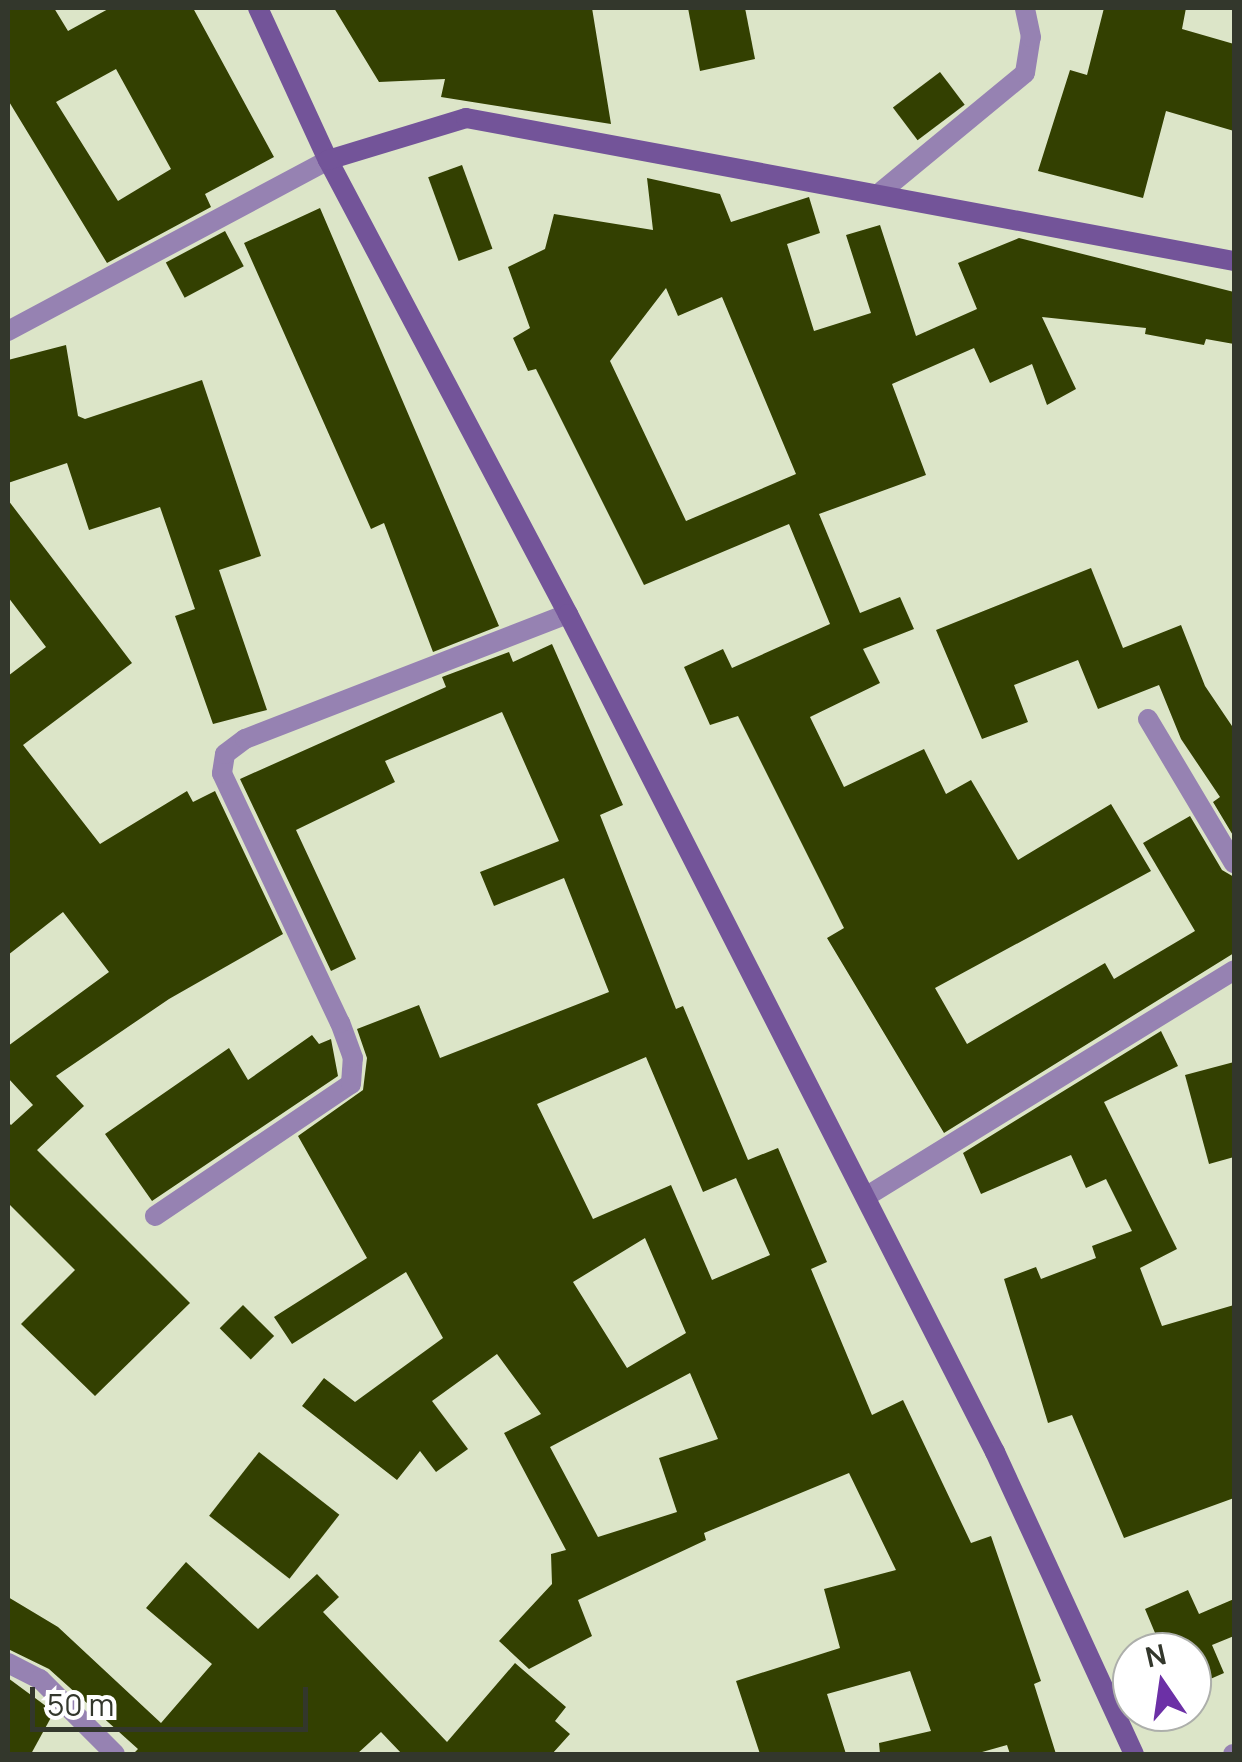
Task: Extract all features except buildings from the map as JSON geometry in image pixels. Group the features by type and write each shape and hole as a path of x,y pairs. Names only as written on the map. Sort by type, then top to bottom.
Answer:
{"main road":[{"path":"258,8 328,160 568,614 996,1452 1134,1754"},
{"path":"328,160 466,118 882,191 1234,261"}],"street":[{"path":"882,191 1025,73 1032,36 1025,8"},
{"path":"8,331 328,160"},
{"path":"155,1216 351,1084 353,1058 340,1023 222,773 225,754 245,739 568,614"},
{"path":"1148,719 1234,863"},
{"path":"866,1196 1234,970"},
{"path":"8,1663 40,1680 114,1754"}]}
